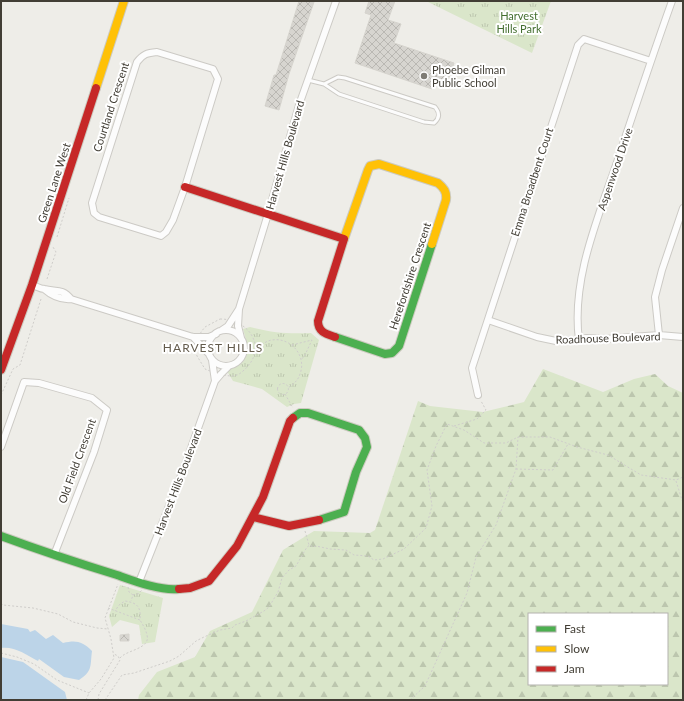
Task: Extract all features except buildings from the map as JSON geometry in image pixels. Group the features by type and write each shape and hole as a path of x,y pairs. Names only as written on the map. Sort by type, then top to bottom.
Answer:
{"street":[{"name":"Green Lane West","path":"1,370 32,285 124,1"},
{"name":"Harvest Hills Boulevard","path":"219,332 228,326 238,310 268,214 299,105 336,1"},
{"name":"Aspenwood Drive","path":"579,340 577,328 578,293 585,264 599,216 672,1"},
{"name":"Emma Broadbent Court","path":"478,395 472,368 578,45 584,39 651,60"},
{"name":"Courtland Crescent","path":"156,52 203,66 213,70 218,79 185,187 173,220 166,232 161,236 99,217 94,213 92,203 95,190 137,62 141,56 146,53 156,52"},
{"name":"Herefordshire Crescent","path":"379,164 438,184 445,188 447,194 444,207 399,346 392,353 385,354 327,334 322,332 319,328 319,318 344,239 370,166 379,164"},
{"path":"185,187 344,239"},
{"path":"660,335 655,297 662,270 683,208"},
{"path":"32,285 44,290 54,290 67,294 71,299 193,337 200,340 217,364 229,366 235,364 243,356 244,344 241,338 234,332 228,330 219,332 200,340"},
{"name":"Harvest Hills Boulevard","path":"238,310 238,322 241,338"},
{"name":"Roadhouse Boulevard","path":"488,320 537,337 556,341 579,340 586,338 605,339 660,335 683,337"},
{"path":"218,373 211,357 209,344 212,338 219,332"},
{"name":"Harvest Hills Boulevard","path":"139,582 182,473 218,373 229,366"},
{"name":"Old Field Crescent","path":"1,447 24,382 39,382 92,398 107,410 94,452 54,555"},
{"path":"1,536 54,555 139,582 171,590 190,588 209,581 236,546 263,497 290,421 296,414 301,412 308,413 359,430 365,438 367,447 356,472 344,512 316,521 289,526 253,517"}],"lane":[{"path":"308,79 324,84 339,94 424,122 434,123 439,115 435,107 345,78 338,77 324,84"}],"path":[{"path":"47,279 56,252"},
{"path":"1,395 13,369 20,365 41,299"},
{"path":"220,319 238,322 251,334 255,355 251,363 240,374 233,377 205,369 196,352 201,332 205,327 220,319"},
{"path":"255,349 262,343 271,340 288,342 295,348 301,359 302,366 300,375 295,383 288,388 288,392 285,394"},
{"path":"292,345 312,340 301,359"},
{"path":"285,394 278,393 278,387 282,384 286,385 288,388"},
{"path":"285,394 296,414"},
{"path":"454,426 477,419 486,410 478,395"},
{"path":"310,545 313,547 316,546 346,550 354,554 368,556 374,560 384,559 404,549 426,528 432,506 427,470 436,446 447,424 464,430 484,443 506,442 518,437 550,437 568,444 608,455 641,475 676,480 683,477"},
{"path":"410,700 425,686 467,593 476,557 496,525 516,469 518,437"},
{"path":"516,469 553,470 568,444"},
{"path":"676,480 683,503"},
{"path":"302,524 310,545"},
{"path":"105,700 122,675 134,674 170,661 179,656 196,641 220,630 232,628 234,625 246,621 264,611 269,607 278,592 282,578 289,570 296,566 307,547 310,545"},
{"path":"125,577 129,592 133,595 131,602"},
{"path":"86,700 89,693 102,679 114,658 105,618 108,608 125,577"},
{"path":"98,700 99,694 122,654 144,646 148,637 140,620 138,607 131,602 125,601 119,605 115,611"},
{"path":"1,603 3,605 33,608 58,614 73,622 108,629"},
{"path":"108,608 140,620"},
{"path":"1,653 17,657 34,664 58,680 89,693"},
{"path":"114,654 120,658"}],"green space":[{"name":"Harvest Hills Park","path":"426,1 551,1 532,53"},
{"path":"250,327 280,333 311,333 319,340 301,403 287,407 262,389 233,381 227,371 239,363 246,354 247,349 243,329"},
{"path":"543,369 603,392 634,379 655,374 668,386 683,393 683,700 138,700 139,695 157,672 195,657 210,631 252,612 283,550 314,531 370,533 375,530 418,401 430,406 483,412 524,402"},
{"path":"120,585 163,598 155,642 142,644 139,625 120,620 112,627 109,616"}],"water":[{"path":"1,624 28,629 30,632 35,630 46,639 53,635 63,643 82,643 92,651 89,671 79,680 64,677 39,659 38,661 11,648 1,648"},
{"path":"1,657 23,662 65,692 67,700 1,700"}],"traffic: fast":[{"path":"335,337 385,354 392,353 399,346 432,244"},
{"path":"293,418 300,413 308,413 359,430 365,438 367,447 356,472 344,512 319,520"},
{"path":"1,536 139,583 156,587 179,589"}],"traffic: slow":[{"path":"96,88 124,1"},
{"path":"344,239 368,170 370,166 379,164 438,183 443,188 446,195 446,200 432,244"}],"traffic: jam":[{"path":"1,370 32,285 96,88"},
{"path":"185,187 344,239 318,321 318,325 321,330 326,334 335,337"},
{"path":"179,589 190,588 209,581 237,546 263,497 290,421 293,418"},
{"path":"253,517 289,526 319,520"}],"place":[{"name":"Phoebe Gilman Public School","path":"424,76"}],"district":[{"name":"HARVEST HILLS","path":"213,348"}]}
